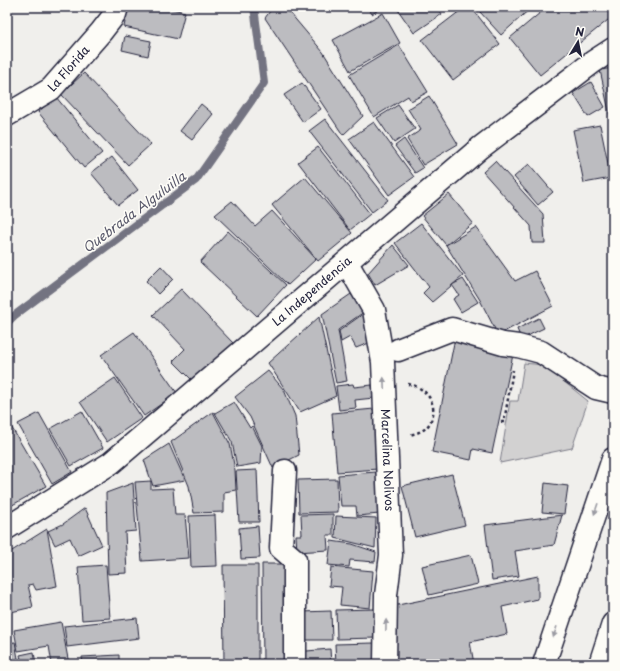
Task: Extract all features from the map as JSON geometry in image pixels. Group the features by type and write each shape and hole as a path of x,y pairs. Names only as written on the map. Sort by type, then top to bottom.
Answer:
{"street":[{"name":"La Florida","path":"7,115 51,90 101,32 115,14 117,7"},
{"name":"La Independencia","path":"7,528 110,463 347,263 480,148 593,62 613,49"},
{"name":"Marcelina Nolivos","path":"347,263 374,310 383,362 391,555 386,595 385,664"},
{"path":"398,350 452,329 503,344 541,352 596,388 613,392"},
{"path":"544,664 613,458"},
{"path":"285,471 281,548 295,560 295,664"},
{"path":"600,664 613,624"}],"path":[{"path":"501,422 504,422 518,346"},
{"path":"398,350 405,384 415,385 424,390 430,398 433,408 432,417 427,426 419,432 409,435"}],"shaded area":[{"path":"524,363 543,365 588,401 572,448 500,463 510,401 518,401"}],"building":[{"path":"128,7 164,7 185,12 178,39 124,27"},
{"path":"273,7 285,7 323,52 363,116 343,135 265,18"},
{"path":"367,7 383,7 372,14"},
{"path":"396,7 437,7 442,14 414,33"},
{"path":"465,7 471,7 500,44 453,80 422,40"},
{"path":"486,7 532,7 501,35 480,12"},
{"path":"547,7 613,7 613,16 540,75 510,38"},
{"path":"383,13 400,43 350,71 333,40"},
{"path":"125,36 151,41 148,56 122,50"},
{"path":"399,45 428,92 411,101 408,96 374,117 349,75"},
{"path":"613,68 613,130 600,70"},
{"path":"84,73 151,144 128,165 61,94"},
{"path":"591,82 605,107 588,117 573,93"},
{"path":"302,83 321,109 303,122 284,95"},
{"path":"429,96 458,144 423,165 407,139 421,130 408,109"},
{"path":"56,97 102,153 84,168 38,112"},
{"path":"201,104 213,114 192,140 180,131"},
{"path":"398,105 415,129 394,143 377,118"},
{"path":"325,119 388,200 372,212 309,131"},
{"path":"374,122 414,177 389,195 349,139"},
{"path":"600,125 611,178 584,183 573,130"},
{"path":"404,139 423,168 415,173 395,146"},
{"path":"318,147 370,214 350,230 298,162"},
{"path":"112,157 138,190 118,205 91,173"},
{"path":"495,161 543,214 545,243 532,243 531,226 483,172"},
{"path":"529,164 553,192 538,205 514,177"},
{"path":"305,177 352,233 318,261 272,205"},
{"path":"449,194 473,223 446,245 422,216"},
{"path":"232,201 255,226 272,211 316,259 288,285 215,215"},
{"path":"421,223 463,276 432,302 423,293 429,287 395,243"},
{"path":"476,227 515,281 535,271 553,306 498,335 480,300 446,245"},
{"path":"228,231 286,285 257,316 200,262"},
{"path":"393,245 409,265 375,285 368,273"},
{"path":"161,266 173,279 158,294 146,281"},
{"path":"463,279 478,302 461,312 453,299 459,295 452,285"},
{"path":"181,289 234,344 194,382 173,361 185,349 153,315"},
{"path":"351,294 364,312 338,330 347,381 336,383 322,314"},
{"path":"363,314 369,343 356,348 350,337 341,342 339,331"},
{"path":"319,317 336,396 300,412 268,363"},
{"path":"539,318 544,328 521,339 517,329"},
{"path":"134,332 177,393 144,416 101,355"},
{"path":"455,338 514,350 492,453 473,449 471,460 432,452"},
{"path":"268,371 284,390 295,416 299,455 273,468 250,417 235,397"},
{"path":"115,378 142,418 107,442 80,402"},
{"path":"353,384 354,387 372,385 374,398 355,400 356,408 339,410 336,386"},
{"path":"234,402 250,428 252,426 262,446 261,463 237,467 232,442 215,413"},
{"path":"374,409 378,469 337,472 332,413"},
{"path":"82,411 103,448 71,466 50,429"},
{"path":"213,412 230,444 235,470 236,490 224,492 224,512 194,513 189,486 171,442"},
{"path":"39,413 72,472 52,484 18,424"},
{"path":"7,423 9,423 46,486 7,508"},
{"path":"169,444 185,480 153,486 144,460"},
{"path":"257,470 259,522 239,522 236,471"},
{"path":"376,472 380,514 357,516 356,506 341,506 338,475"},
{"path":"452,474 465,525 415,537 402,486"},
{"path":"337,479 338,512 299,513 298,480"},
{"path":"151,481 151,489 173,488 175,515 185,515 189,558 142,561 135,482"},
{"path":"133,483 136,531 125,532 127,573 108,574 106,493"},
{"path":"545,483 568,486 564,514 542,512"},
{"path":"85,508 102,545 78,556 70,538 55,545 48,531 63,524"},
{"path":"333,514 333,535 327,535 328,550 297,552 296,535 302,535 301,515"},
{"path":"215,515 217,566 191,567 189,516"},
{"path":"562,515 554,545 515,551 519,576 492,580 485,525"},
{"path":"336,516 376,518 375,548 335,538"},
{"path":"258,526 260,558 241,559 239,528"},
{"path":"47,529 57,586 36,590 33,584 28,585 33,607 11,612 7,595 7,554"},
{"path":"331,541 352,544 376,552 375,562 350,560 349,567 328,565"},
{"path":"471,555 478,584 429,595 422,566"},
{"path":"262,564 293,564 293,664 263,664"},
{"path":"106,565 110,618 82,620 78,567"},
{"path":"223,565 258,565 258,664 224,664"},
{"path":"331,567 373,571 370,608 340,605 342,587 329,586"},
{"path":"538,576 538,599 502,607 507,634 470,642 474,664 393,664 393,606"},
{"path":"375,609 376,638 337,639 336,610"},
{"path":"331,611 332,640 301,640 301,612"},
{"path":"137,618 139,638 67,647 64,626"},
{"path":"61,622 69,664 52,664 49,646 18,651 14,630"},
{"path":"15,642 19,664 7,664 7,643"},
{"path":"374,643 375,664 336,664 335,644"},
{"path":"330,649 331,664 296,664 295,652"},
{"path":"34,652 36,664 22,664 20,655"},
{"path":"119,655 119,664 83,664 82,657"}],"waterway":[{"name":"Quebrada Alguluilla","path":"7,323 15,315 196,180 264,83 254,7"}]}
